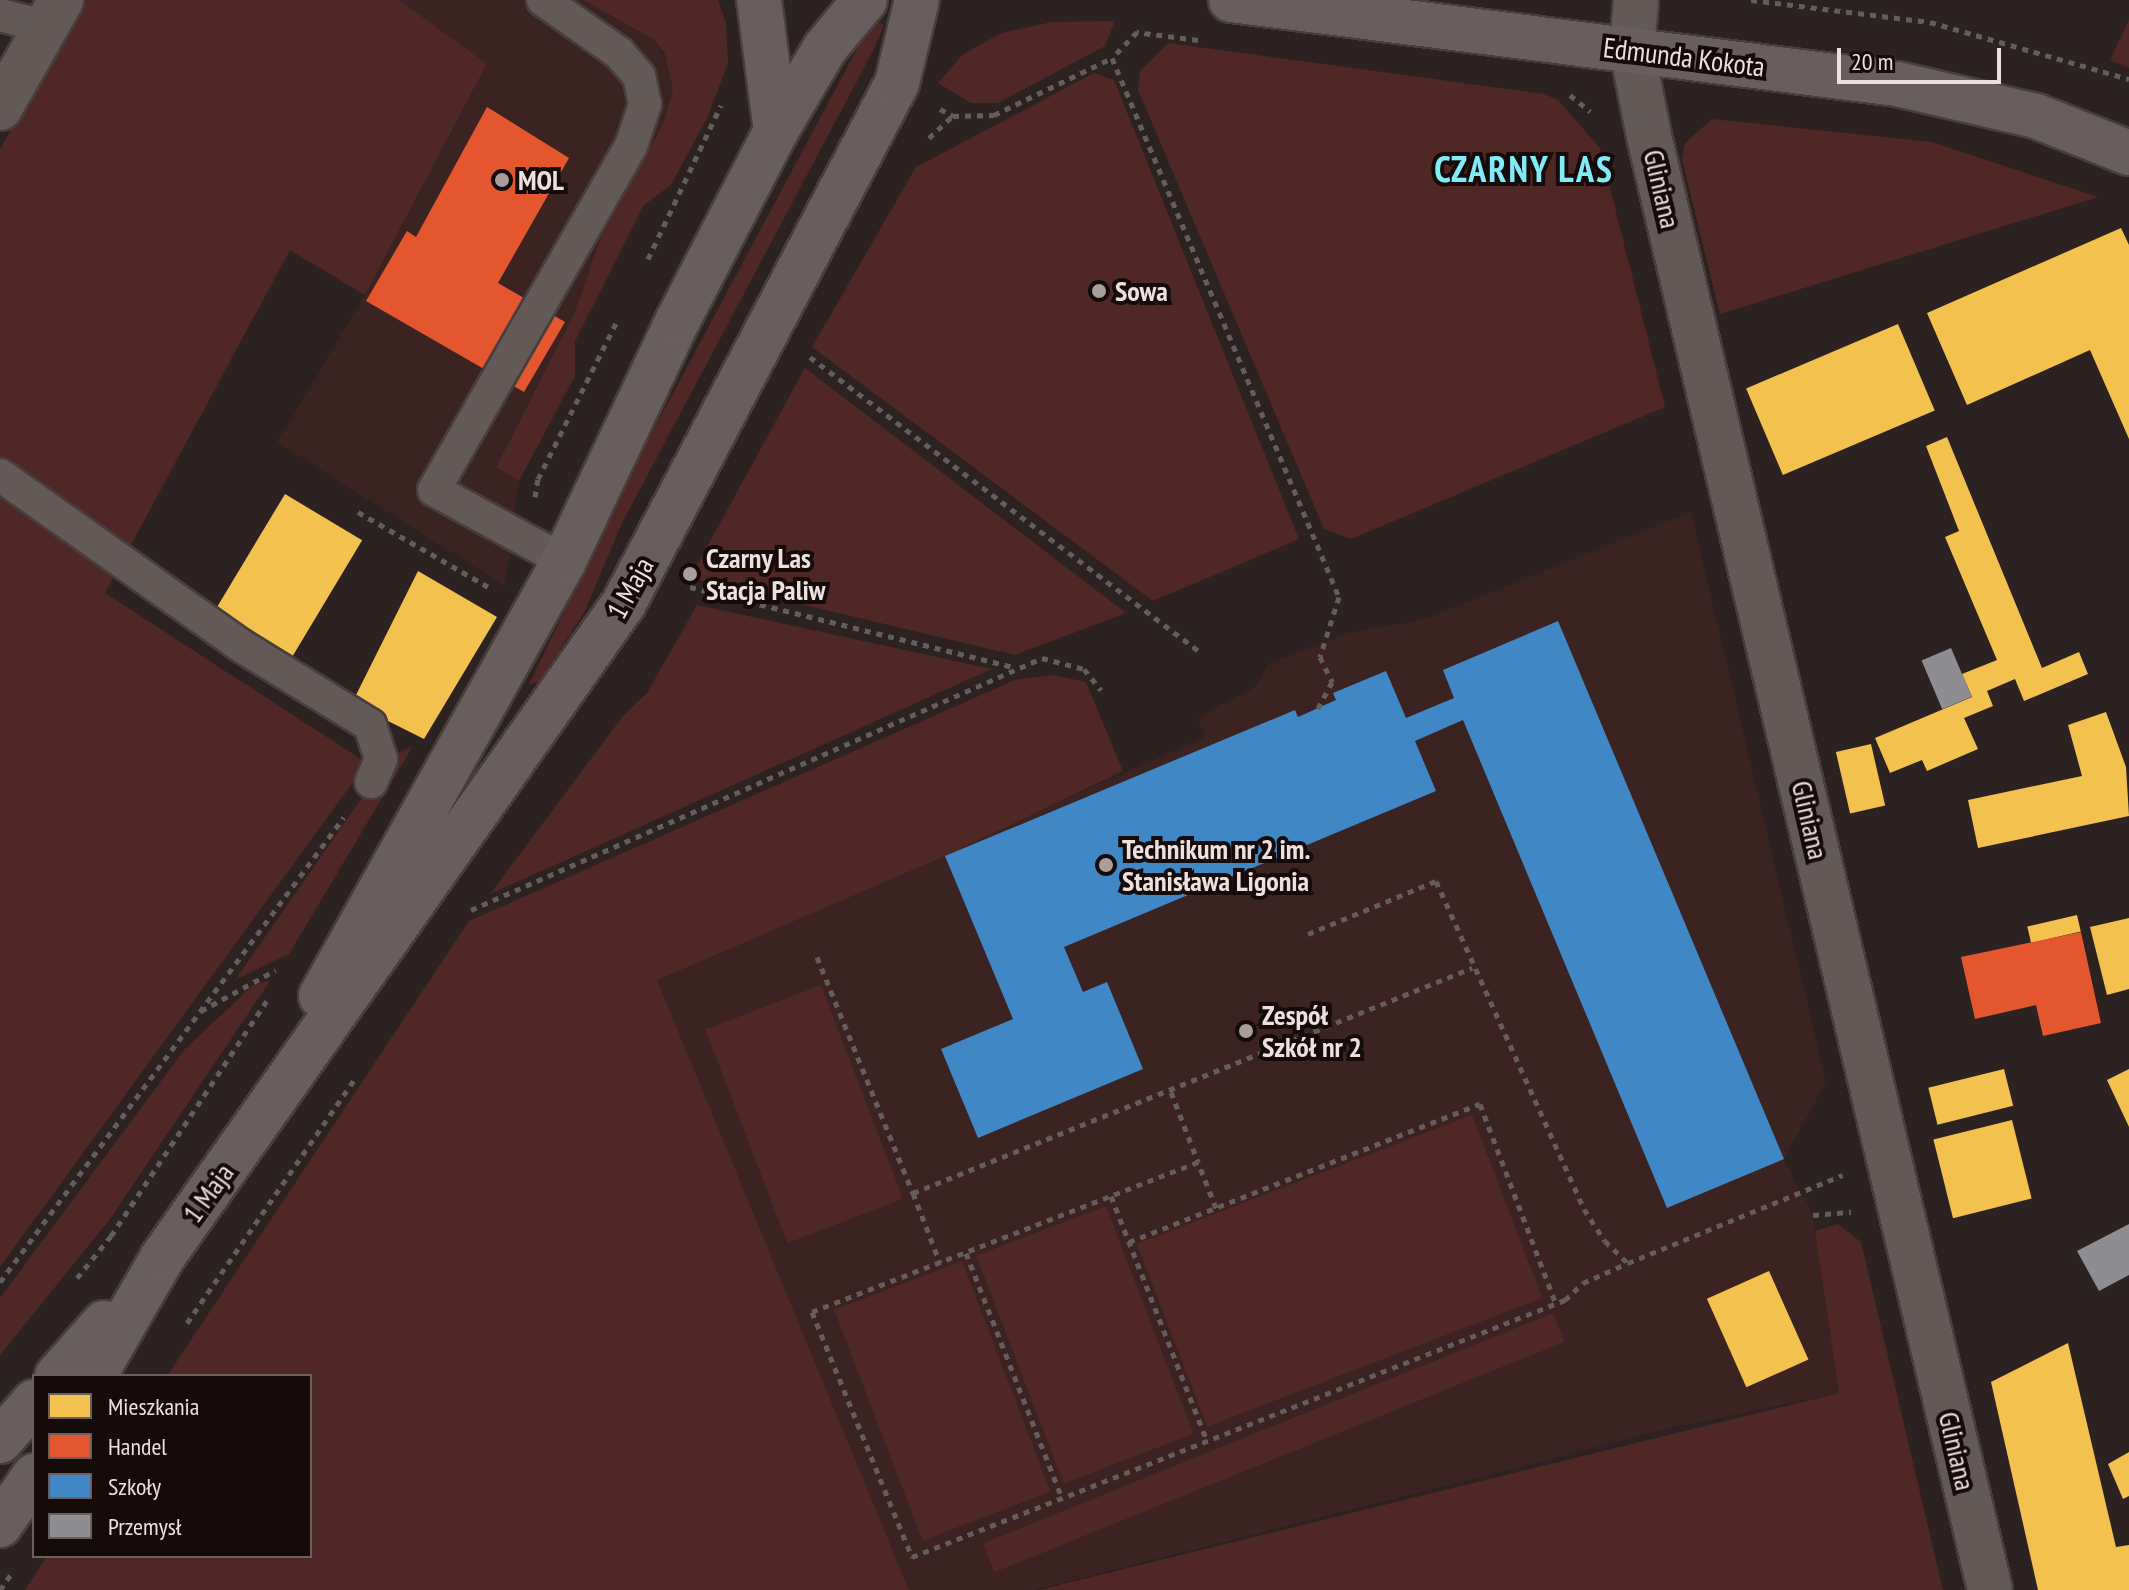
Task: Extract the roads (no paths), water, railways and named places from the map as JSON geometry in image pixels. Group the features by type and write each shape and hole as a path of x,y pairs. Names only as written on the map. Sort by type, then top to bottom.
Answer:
{"street":[{"path":"759,0 776,131"},
{"name":"1 Maja","path":"255,1127 348,942 564,561 671,332 776,131 825,48 865,0"},
{"name":"1 Maja","path":"95,1374 162,1258 624,603 897,83 917,0"},
{"name":"Edmunda Kokota","path":"1231,0 1897,84 2036,116 2129,153"},
{"name":"Gliniana","path":"1636,0 1632,50 1990,1590"},
{"path":"0,108 54,13"},
{"name":"1 Maja","path":"59,1374 162,1258"},
{"path":"0,1441 32,1404"},
{"path":"0,1525 32,1479"}],"lane":[{"path":"543,0 619,53 639,76 645,104 631,146 434,490 564,561"},
{"path":"0,15 54,13"},
{"path":"0,475 240,645 370,725 381,759 371,782"}],"place":[{"name":"MOL","path":"502,180"},
{"name":"Sowa","path":"1099,291"},
{"name":"Czarny Las Stacja Paliw","path":"690,574"},
{"name":"Technikum nr 2 im. Stanisława Ligonia","path":"1106,865"},
{"name":"Zespół Szkół nr 2","path":"1246,1031"}],"district":[{"name":"CZARNY LAS","path":"1524,169"}]}
